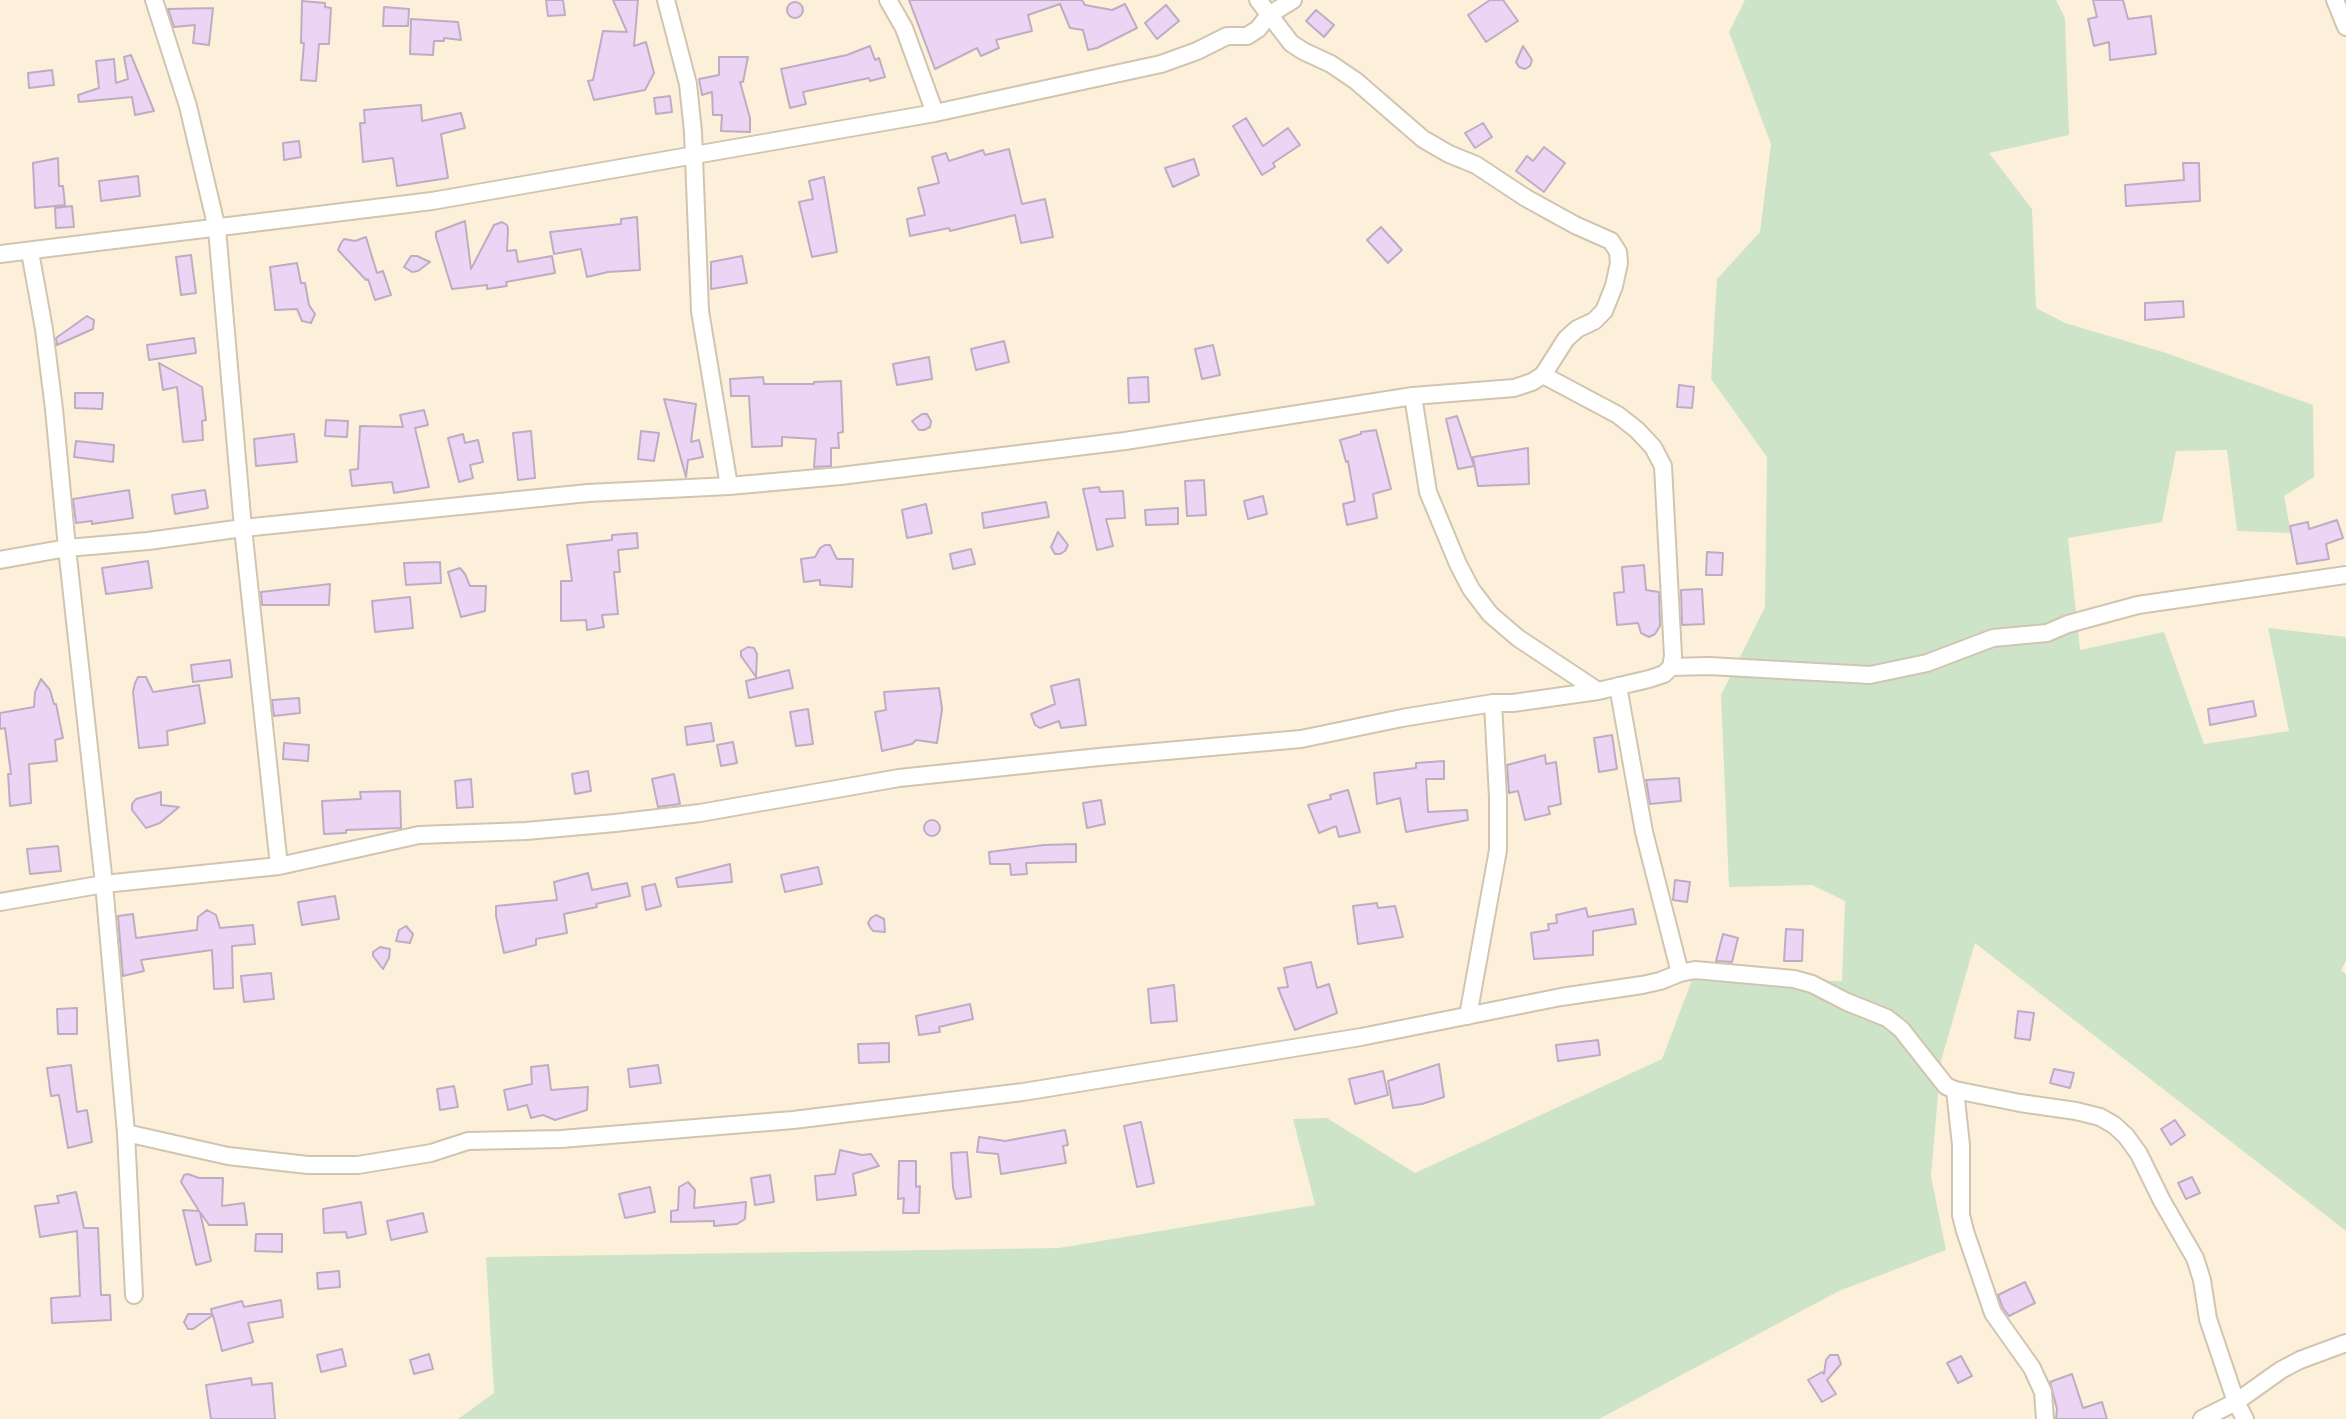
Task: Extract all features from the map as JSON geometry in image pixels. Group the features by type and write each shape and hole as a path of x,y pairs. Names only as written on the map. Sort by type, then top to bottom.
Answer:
{"street":[{"path":"154,0 188,106 217,229 243,528 279,866"},
{"path":"666,0 688,84 700,311 729,486"},
{"path":"888,0 904,28 935,113"},
{"path":"0,560 67,548 588,493 729,486 840,476 1125,441 1413,396 1514,388 1543,375 1566,339 1604,311 1619,263 1618,252 1611,241 1551,212 1476,165 1423,139 1356,81 1291,43 1258,0"},
{"path":"0,254 432,201 935,113 1161,64 1227,36 1247,36 1258,29 1269,15 1293,0"},
{"path":"2335,0 2346,27"},
{"path":"30,252 54,409 104,884 126,1133 134,1295"},
{"path":"0,902 104,884 279,866 419,835 526,831 615,823 700,813 899,778 1301,739 1493,703 1598,691 1664,674 1671,667 1673,656 1663,466 1653,447 1618,415 1543,375"},
{"path":"1413,396 1428,492 1471,589 1490,614 1518,638 1598,691"},
{"path":"1671,667 1709,666 1870,675 1927,663 1993,638 2047,633 2068,624 2138,605 2346,575"},
{"path":"1618,686 1644,832 1680,973"},
{"path":"1468,1016 1498,850 1493,703"},
{"path":"126,1133 228,1156 308,1165 358,1165 431,1153 468,1141 561,1139 793,1120 1023,1092 1346,1039 1561,997 1642,985 1695,970 1794,979 1887,1018 1901,1029 1946,1086 2100,1117 2126,1136 2139,1154 2200,1268 2208,1319 2236,1402 2245,1419"},
{"path":"1955,1090 1961,1145 1961,1215 1965,1231 1993,1313 2032,1368 2043,1392 2045,1419"},
{"path":"2202,1419 2236,1402 2281,1370 2346,1343"}],"green space":[{"path":"1745,0 2056,0 2065,18 2069,135 1989,153 2032,209 2036,308 2065,323 2163,352 2313,405 2314,477 2284,496 2291,533 2237,531 2227,450 2176,451 2162,522 2068,538 2080,650 2164,632 2204,744 2289,731 2268,628 2346,637 2346,961 2341,970 2346,974 2346,1231 1975,943 1941,1061 1931,1176 1946,1250 1839,1291 1599,1419 458,1419 494,1393 486,1257 1059,1248 1315,1205 1293,1119 1327,1118 1415,1173 1662,1059 1692,980 1842,981 1845,901 1812,885 1729,887 1721,695 1765,607 1767,457 1711,379 1717,279 1760,232 1771,144 1729,32"}],"building":[{"path":"546,0 563,0 565,15 548,16"},
{"path":"613,0 638,0 634,46 646,42 654,73 645,90 594,100 588,81 593,80 603,31 627,32"},
{"path":"909,0 1082,0 1085,5 1112,10 1125,4 1137,28 1088,50 1083,30 1070,28 1060,4 1028,15 1032,31 996,40 999,48 981,56 977,48 935,69"},
{"path":"1490,0 1503,0 1518,21 1486,42 1468,15"},
{"path":"2093,0 2123,0 2128,19 2151,16 2156,54 2110,60 2109,42 2094,46 2088,19 2097,17"},
{"path":"302,1 325,3 325,7 331,8 329,44 319,44 316,81 301,80 304,43 301,43"},
{"path":"792,2 798,2 803,10 801,16 792,18 787,13 787,7"},
{"path":"1166,5 1179,21 1157,39 1145,23"},
{"path":"384,7 409,9 408,26 383,26"},
{"path":"213,8 209,45 193,43 195,25 174,27 168,9"},
{"path":"1316,10 1334,25 1324,37 1306,21"},
{"path":"411,19 458,22 461,40 444,38 444,41 434,41 433,55 410,54"},
{"path":"870,46 875,60 879,58 885,77 803,92 806,104 790,108 781,69 847,55"},
{"path":"1523,46 1532,60 1525,69 1516,62"},
{"path":"131,55 154,111 135,115 132,97 79,102 78,95 99,88 96,61 114,59 116,83 128,79 124,57"},
{"path":"719,57 748,57 743,82 740,82 750,118 750,132 721,131 722,115 713,115 712,92 702,95 699,79 719,75"},
{"path":"52,70 54,85 29,88 28,73"},
{"path":"670,96 672,112 656,114 654,98"},
{"path":"421,105 422,121 461,113 465,128 441,134 448,178 397,186 393,158 363,162 360,123 365,123 364,110"},
{"path":"1246,118 1263,146 1288,128 1300,145 1273,163 1275,167 1262,175 1233,126"},
{"path":"1483,123 1492,137 1475,148 1465,133"},
{"path":"299,141 301,157 284,160 283,143"},
{"path":"1544,147 1565,163 1544,192 1516,171 1527,156 1533,161"},
{"path":"1009,149 1022,204 1045,199 1053,237 1021,243 1015,215 950,231 949,228 910,236 907,219 925,215 918,188 939,183 932,157 946,153 949,161 983,150 985,155"},
{"path":"58,158 59,186 63,186 65,205 35,208 33,163"},
{"path":"1194,159 1199,175 1173,187 1165,168"},
{"path":"2183,163 2199,163 2200,201 2126,206 2125,185 2184,180"},
{"path":"138,176 140,196 101,201 99,181"},
{"path":"824,177 837,252 812,257 799,202 813,199 809,181"},
{"path":"72,206 74,227 56,228 55,208"},
{"path":"637,217 640,270 587,277 581,249 554,254 550,232 621,224 621,219"},
{"path":"465,221 471,269 494,225 502,222 508,229 507,251 516,250 518,262 552,256 555,273 506,282 507,286 452,289 436,232"},
{"path":"1381,227 1402,250 1388,263 1367,240"},
{"path":"366,237 377,273 383,271 391,295 375,300 368,279 338,250 344,239 355,241"},
{"path":"191,255 196,293 181,295 176,257"},
{"path":"411,256 430,262 412,272 404,267"},
{"path":"742,256 747,283 711,289 711,262"},
{"path":"297,263 301,283 305,283 309,305 315,314 311,323 302,321 297,309 275,310 270,267"},
{"path":"2183,301 2184,317 2145,320 2145,303"},
{"path":"87,316 94,320 93,329 57,345 56,338"},
{"path":"194,338 196,353 149,360 147,345"},
{"path":"1004,341 1009,362 976,370 971,349"},
{"path":"1213,345 1220,375 1202,379 1195,349"},
{"path":"929,357 932,379 897,385 893,364"},
{"path":"159,363 202,387 206,420 202,421 203,440 183,442 177,387 163,390"},
{"path":"763,377 764,384 841,381 843,432 838,433 839,448 831,448 831,466 814,467 816,439 782,437 782,446 752,447 749,396 731,396 730,379"},
{"path":"1148,377 1149,402 1129,403 1128,378"},
{"path":"1679,385 1694,387 1692,408 1677,407"},
{"path":"75,393 103,393 102,409 75,408"},
{"path":"664,399 696,404 691,442 699,440 703,457 688,460 686,477"},
{"path":"424,410 428,425 415,428 429,487 394,493 392,482 352,486 350,470 358,469 360,426 403,427 400,415"},
{"path":"927,414 930,427 919,430 912,421"},
{"path":"1457,416 1474,466 1458,469 1446,419"},
{"path":"326,420 348,421 347,437 325,436"},
{"path":"1376,430 1391,489 1373,494 1377,518 1347,525 1343,504 1355,501 1348,461 1340,440"},
{"path":"531,431 535,478 518,480 513,433"},
{"path":"641,431 659,433 654,461 638,459"},
{"path":"294,434 297,462 256,466 254,439"},
{"path":"463,434 465,443 478,440 483,462 470,465 473,478 459,482 448,438"},
{"path":"76,441 114,445 113,462 74,457"},
{"path":"1528,448 1529,484 1478,486 1473,457"},
{"path":"1204,480 1206,515 1187,516 1185,481"},
{"path":"1099,487 1100,492 1123,491 1125,518 1106,519 1113,546 1097,550 1083,489"},
{"path":"129,490 133,518 76,523 73,499"},
{"path":"205,490 208,508 175,514 172,495"},
{"path":"1263,496 1267,514 1248,519 1244,501"},
{"path":"1046,502 1049,517 984,528 982,513"},
{"path":"926,504 932,533 907,538 902,510"},
{"path":"1178,508 1178,524 1146,525 1145,510"},
{"path":"2337,520 2343,538 2326,544 2329,559 2297,564 2290,526 2308,522 2309,529"},
{"path":"1058,532 1068,545 1065,551 1055,554 1051,547"},
{"path":"637,533 638,548 618,550 620,572 614,572 618,614 602,615 604,627 587,630 586,620 561,621 561,581 572,581 567,545 612,540 612,535"},
{"path":"825,545 830,545 837,559 853,559 852,587 820,585 820,580 804,582 801,559 815,557"},
{"path":"971,549 975,564 953,569 950,554"},
{"path":"1707,552 1723,553 1722,575 1706,575"},
{"path":"148,561 152,588 106,594 102,568"},
{"path":"440,562 441,583 406,585 404,563"},
{"path":"1644,565 1646,590 1659,592 1660,626 1649,637 1641,633 1638,623 1617,625 1614,593 1624,592 1622,567"},
{"path":"460,568 470,586 486,586 485,611 461,617 448,572"},
{"path":"330,584 329,605 262,605 261,592"},
{"path":"1702,589 1704,624 1682,625 1681,590"},
{"path":"410,597 413,628 375,632 372,601"},
{"path":"754,648 757,654 756,677 741,656 741,651"},
{"path":"230,660 232,677 193,682 191,665"},
{"path":"789,670 793,688 749,698 746,681"},
{"path":"138,677 146,677 153,692 199,685 205,723 167,731 168,745 139,748 133,692"},
{"path":"41,679 56,704 63,738 55,740 57,761 29,764 31,803 10,806 8,774 11,774 5,728 0,729 0,713 34,707 35,692"},
{"path":"1079,679 1086,725 1061,728 1059,721 1040,728 1035,725 1031,714 1055,704 1051,686"},
{"path":"939,688 942,709 937,743 916,740 912,744 882,751 875,712 886,710 884,692"},
{"path":"299,698 300,713 274,716 272,700"},
{"path":"2253,701 2256,716 2210,725 2208,709"},
{"path":"808,709 813,744 796,746 790,712"},
{"path":"711,723 714,741 687,745 685,727"},
{"path":"1612,735 1617,769 1599,772 1594,738"},
{"path":"733,742 737,763 721,766 717,745"},
{"path":"284,743 309,745 308,761 283,759"},
{"path":"1545,755 1546,764 1556,762 1561,804 1548,807 1550,814 1525,820 1518,791 1509,793 1507,765"},
{"path":"1444,761 1444,779 1426,779 1428,812 1467,810 1468,820 1406,832 1400,798 1377,804 1374,773 1416,768 1416,763"},
{"path":"588,771 591,791 575,794 572,774"},
{"path":"674,774 680,804 658,807 652,779"},
{"path":"1679,778 1681,801 1650,804 1646,780"},
{"path":"471,779 473,807 457,808 455,781"},
{"path":"1348,790 1360,832 1339,837 1336,826 1319,833 1308,805 1331,799 1330,795"},
{"path":"400,791 401,828 324,834 322,801 361,799 360,792"},
{"path":"161,792 161,805 179,807 160,823 146,828 132,810 132,804 136,799"},
{"path":"1101,800 1105,824 1087,828 1083,803"},
{"path":"929,820 935,820 940,828 938,834 929,836 924,831 924,825"},
{"path":"1076,844 1076,862 1026,863 1027,874 1011,875 1010,864 990,864 989,852"},
{"path":"58,846 61,871 30,874 27,849"},
{"path":"730,864 732,882 678,887 676,878"},
{"path":"818,867 822,884 785,892 781,875"},
{"path":"588,873 592,890 627,883 630,896 564,914 567,933 536,939 536,945 504,953 496,906 557,900 554,882"},
{"path":"1675,880 1690,882 1687,902 1673,900"},
{"path":"655,884 661,906 646,910 642,887"},
{"path":"335,896 339,919 302,925 298,902"},
{"path":"1377,903 1378,908 1395,906 1403,937 1358,944 1353,906"},
{"path":"1586,908 1588,917 1633,909 1636,924 1593,931 1593,955 1534,959 1531,933 1549,930 1548,924 1557,923 1556,915"},
{"path":"207,910 216,915 220,928 253,925 255,944 232,946 233,988 214,989 212,950 141,960 144,971 123,976 118,916 133,914 136,938 197,930 198,917"},
{"path":"876,915 884,919 885,932 873,931 870,927 868,923"},
{"path":"406,926 413,934 410,943 396,941 399,930"},
{"path":"1786,929 1803,930 1802,961 1784,961"},
{"path":"1723,934 1738,938 1732,962 1716,961"},
{"path":"380,947 390,949 383,969 373,956 373,952"},
{"path":"1311,962 1317,988 1329,984 1337,1013 1295,1030 1278,988 1288,987 1284,968"},
{"path":"271,973 274,999 244,1002 241,976"},
{"path":"1174,985 1177,1021 1151,1023 1148,989"},
{"path":"970,1004 973,1019 939,1027 940,1032 919,1035 916,1016"},
{"path":"77,1008 77,1034 58,1034 57,1009"},
{"path":"2018,1011 2034,1013 2030,1040 2015,1038"},
{"path":"1598,1040 1600,1055 1558,1061 1556,1045"},
{"path":"889,1043 889,1062 859,1063 858,1044"},
{"path":"1439,1064 1444,1097 1393,1108 1388,1081"},
{"path":"71,1065 77,1112 87,1110 92,1142 68,1148 59,1095 51,1096 47,1068"},
{"path":"548,1065 551,1090 588,1087 587,1110 555,1120 543,1115 531,1118 527,1105 508,1110 504,1090 532,1084 531,1067"},
{"path":"658,1065 661,1083 630,1087 628,1069"},
{"path":"2054,1069 2074,1073 2070,1088 2050,1083"},
{"path":"1383,1071 1388,1095 1355,1104 1349,1079"},
{"path":"454,1086 458,1107 440,1110 437,1089"},
{"path":"2175,1120 2185,1135 2171,1145 2161,1129"},
{"path":"1141,1122 1154,1183 1137,1187 1124,1126"},
{"path":"1065,1130 1068,1145 1063,1146 1066,1163 1001,1174 998,1154 977,1152 979,1137 1005,1141"},
{"path":"840,1150 871,1154 879,1166 853,1174 856,1195 817,1200 815,1176 835,1174"},
{"path":"967,1152 971,1197 956,1199 951,1153"},
{"path":"899,1161 916,1161 916,1187 920,1186 919,1213 903,1213 904,1198 898,1199"},
{"path":"188,1174 199,1178 223,1178 222,1206 244,1203 247,1225 209,1225 200,1212 211,1261 196,1265 183,1210 199,1211 181,1182"},
{"path":"770,1175 774,1202 755,1205 751,1178"},
{"path":"2192,1177 2200,1193 2186,1199 2178,1183"},
{"path":"688,1182 695,1190 694,1208 746,1202 745,1219 737,1224 714,1226 714,1221 671,1222 671,1211 678,1210 679,1187"},
{"path":"650,1187 655,1212 625,1218 619,1194"},
{"path":"76,1192 84,1228 98,1228 101,1295 110,1295 111,1320 52,1323 51,1298 80,1296 77,1231 40,1237 35,1206 59,1203 57,1196"},
{"path":"361,1202 366,1234 347,1238 346,1232 324,1233 323,1209"},
{"path":"423,1213 427,1232 391,1240 387,1221"},
{"path":"256,1234 282,1234 282,1252 255,1251"},
{"path":"339,1271 340,1287 318,1289 317,1273"},
{"path":"2025,1282 2035,1303 2009,1316 1998,1295"},
{"path":"281,1300 283,1317 248,1323 253,1342 222,1351 213,1315 193,1329 188,1329 184,1322 188,1314 212,1314 211,1309 242,1301 244,1307"},
{"path":"342,1349 346,1366 321,1372 317,1355"},
{"path":"429,1354 433,1369 414,1374 410,1360"},
{"path":"1830,1355 1838,1355 1841,1364 1827,1380 1836,1394 1822,1402 1808,1380 1822,1372 1824,1374"},
{"path":"1961,1356 1972,1376 1958,1383 1947,1363"},
{"path":"2072,1374 2083,1408 2102,1402 2107,1419 2056,1419 2057,1409 2050,1382"},
{"path":"251,1378 252,1385 272,1383 275,1419 211,1419 206,1385"}]}
